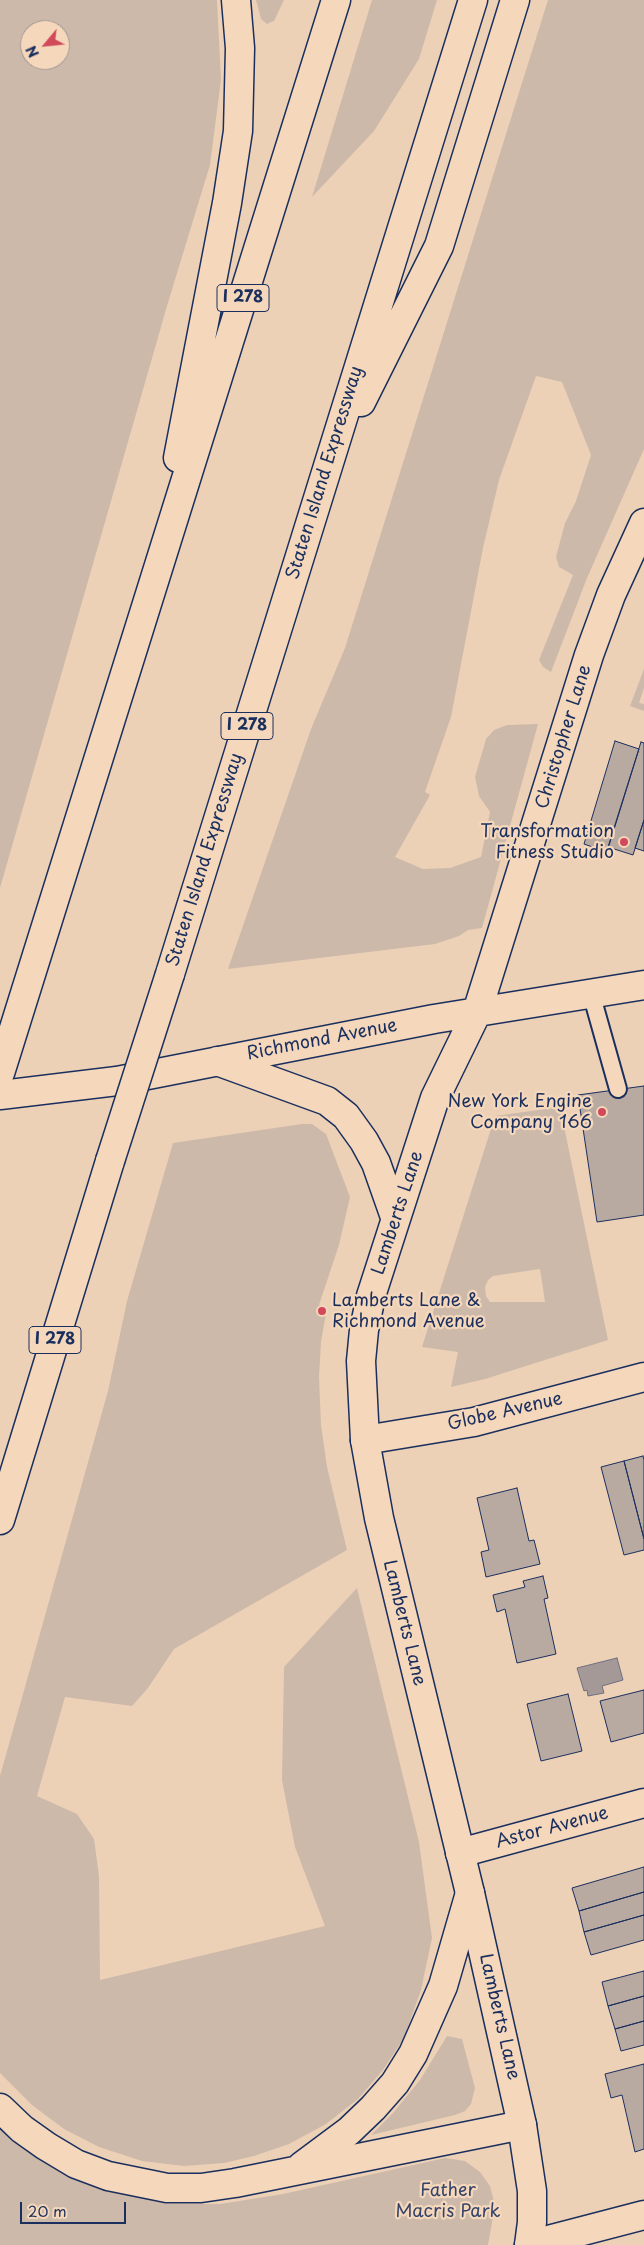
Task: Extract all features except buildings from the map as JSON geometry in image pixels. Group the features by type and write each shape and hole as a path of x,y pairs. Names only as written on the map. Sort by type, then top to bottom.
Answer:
{"main road":[{"path":"151,597 227,203 238,131 240,48 236,0"},
{"name":"I 278","path":"0,1073 151,597 336,0"},
{"name":"Staten Island Expressway","path":"0,1520 110,1161 473,0"},
{"path":"323,478 439,246 515,0"},
{"name":"Christopher Lane","path":"477,1012 589,655 611,595 644,523"},
{"name":"Richmond Avenue","path":"0,1096 117,1081 477,1012 644,985"},
{"name":"Lamberts Lane","path":"477,1012 435,1098 395,1217 371,1296 364,1330 361,1361 365,1440 386,1550 470,1893 522,2125 532,2191 532,2222 529,2245"},
{"path":"216,1061 327,1101 346,1116 364,1141 376,1164 395,1217"},
{"name":"Globe Avenue","path":"365,1440 474,1422 644,1378"},
{"name":"Astor Avenue","path":"460,1853 644,1803"},
{"path":"294,2172 349,2131 373,2108 400,2076 421,2038 443,1986 470,1893"},
{"path":"0,2108 22,2129 76,2164 108,2176 138,2184 167,2188 201,2188 294,2172 522,2125"},
{"path":"529,2245 644,2215"}],"lane":[{"path":"591,993 618,1089"}],"green space":[{"path":"0,0 217,0 221,80 210,165 167,306 0,888"},
{"path":"256,0 284,0 274,21 267,24 261,19"},
{"path":"372,0 437,0 419,59 374,131 312,197"},
{"path":"548,0 644,0 644,449 587,578 551,672 543,667 539,660 573,575 559,567 556,557 565,523 576,501 591,455 562,382 536,376 499,480 483,548 451,717 425,792 430,795 395,857 423,869 450,868 481,857 490,812 479,796 475,777 486,739 494,730 507,725 538,724 482,928 468,930 459,936 435,944 228,969 311,729 345,648"},
{"path":"644,669 644,688 639,703 644,704 644,711 630,706"},
{"path":"560,1107 608,1340 485,1379 451,1387 458,1352 422,1347 495,1116","holes":["540,1269 545,1302 490,1302 486,1296 485,1287 488,1280 493,1276"]},
{"path":"312,1124 326,1134 350,1197 339,1245 319,1305 327,1308 321,1342 319,1377 321,1425 327,1467 347,1550 174,1649 148,1688 132,1706 65,1697 37,1796 77,1814 94,1839 99,1876 100,1980 325,1926 295,1847 282,1780 284,1667 357,1588 419,1842 432,1938 421,1990 404,2038 383,2070 358,2099 326,2124 289,2144 254,2156 224,2163 184,2166 142,2161 99,2147 64,2129 32,2105 0,2073 0,1776 108,1391 127,1301 173,1143"},
{"path":"447,2036 462,2039 475,2088 471,2104 465,2111 455,2115 371,2135 393,2113 420,2080"},
{"name":"Father Macris Park","path":"0,2128 39,2159 86,2184 167,2204 220,2204 283,2194 445,2158 465,2161 480,2172 490,2186 495,2205 488,2245 0,2245"}],"shaded area":[{"path":"617,1658 623,1680 602,1686 604,1693 588,1696 587,1690 584,1691 577,1668"}],"place":[{"name":"Transformation Fitness Studio","path":"624,842"},
{"name":"New York Engine Company 166","path":"602,1112"},
{"name":"Lamberts Lane & Richmond Avenue","path":"322,1311"}]}
